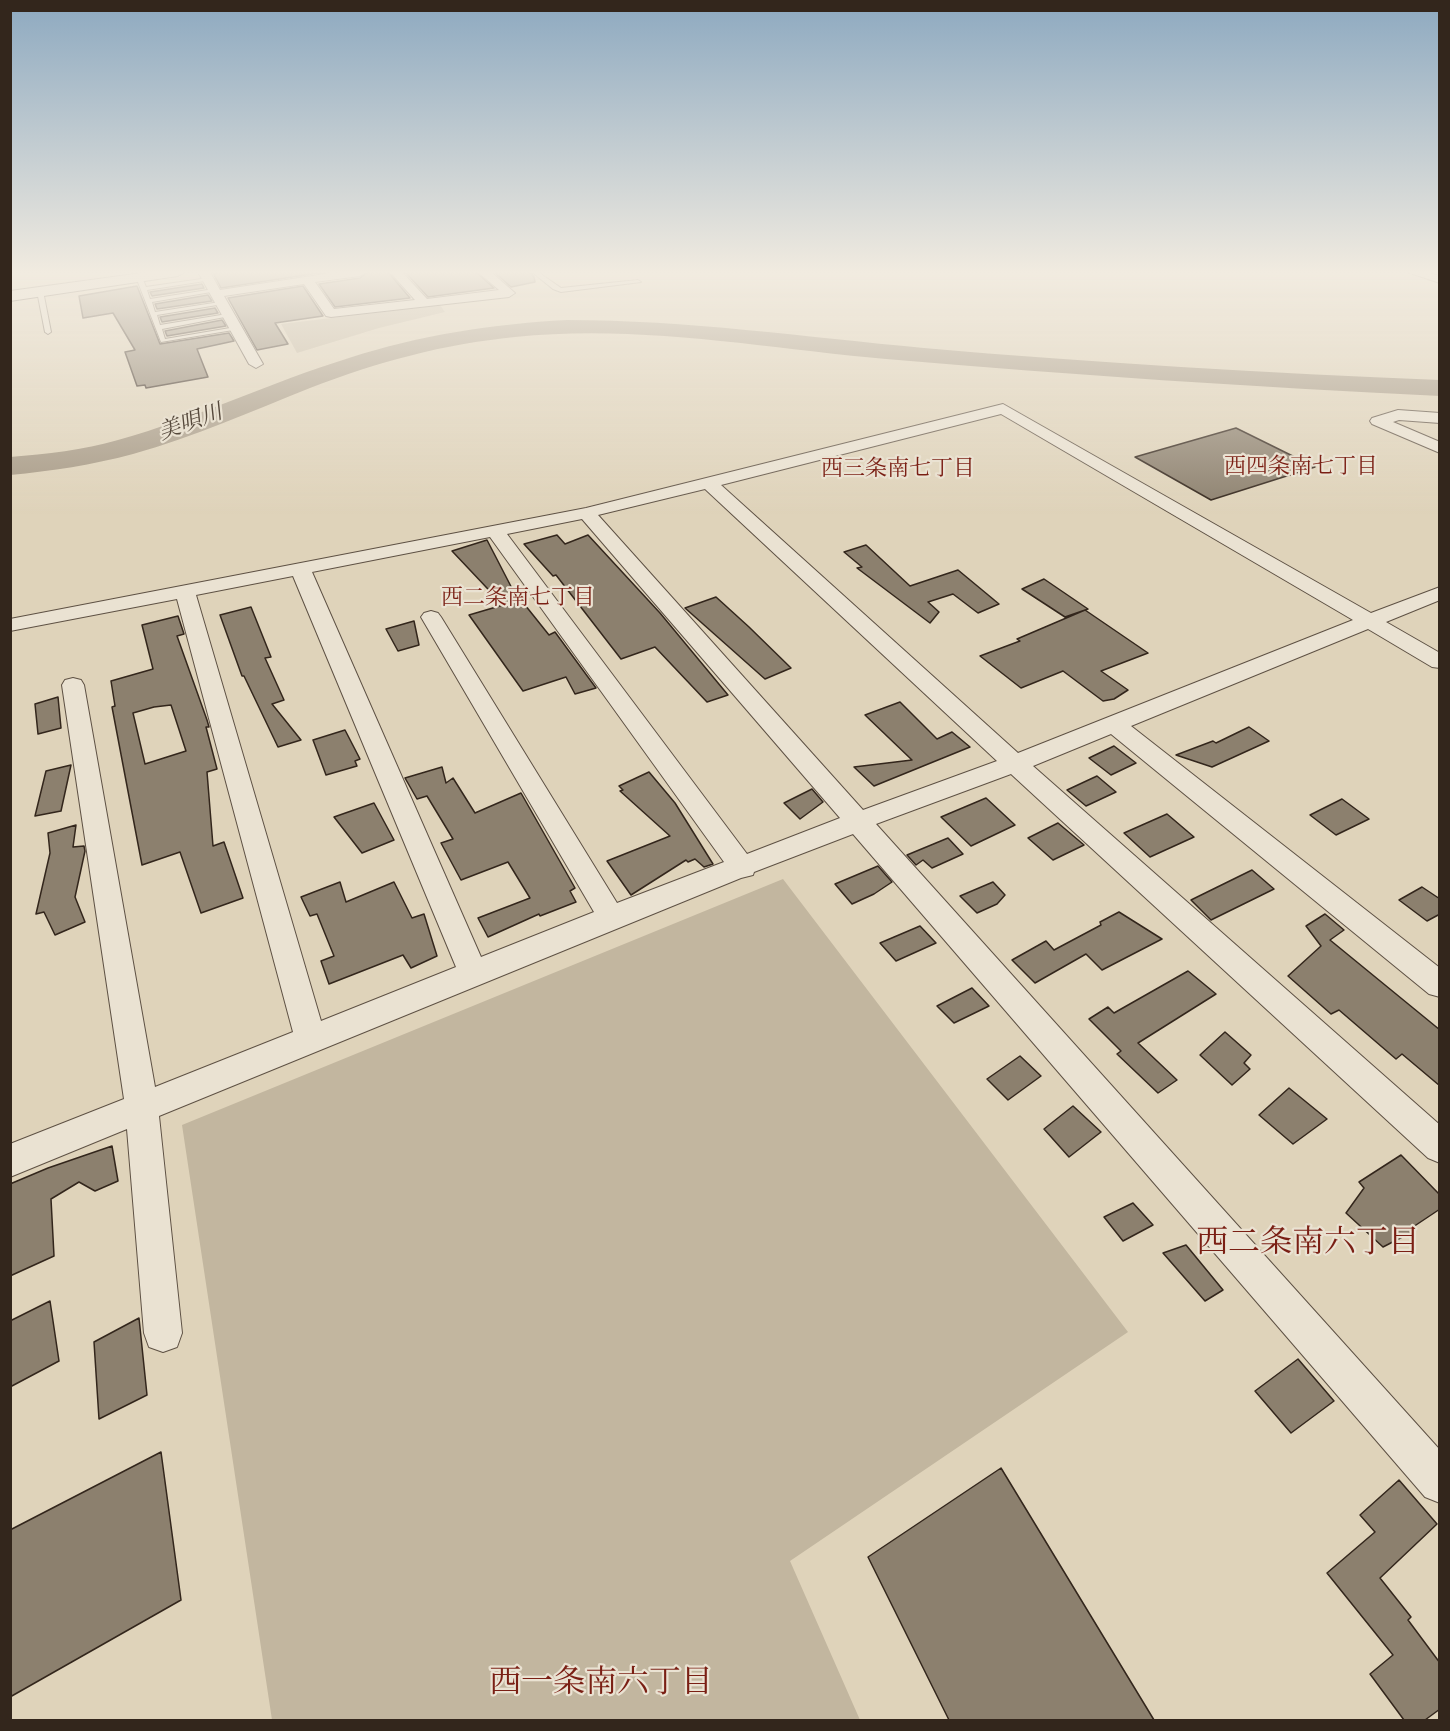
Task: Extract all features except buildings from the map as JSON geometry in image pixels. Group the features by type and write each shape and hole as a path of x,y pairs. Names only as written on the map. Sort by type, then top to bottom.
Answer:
{"street":[{"path":"250,353 256,364"},
{"path":"10,625 586,513 1003,409 1440,662"},
{"path":"1440,418 1398,415 1378,421 1440,448"},
{"path":"708,482 1015,764 1440,1147"},
{"path":"586,513 1440,1482"},
{"path":"495,531 743,867"},
{"path":"300,568 473,973"},
{"path":"185,591 311,1040"},
{"path":"10,1161 611,917 859,821 1015,764 1112,723 1440,593"},
{"path":"431,617 611,917"},
{"path":"73,685 142,1108 163,1333"},
{"path":"1112,723 1440,985"}],"shaded area":[{"path":"783,879 1128,1332 790,1561 860,1720 272,1720 182,1125"}],"waterway":[{"name":"美唄川","path":"10,466 51,463 125,447 195,424 330,372 393,353"},
{"name":"美唄川","path":"900,353 1229,377 1440,388"}],"district":[{"name":"西四条南七丁目","path":"1301,468"},
{"name":"西三条南七丁目","path":"898,470"},
{"name":"西二条南七丁目","path":"518,599"},
{"name":"西二条南六丁目","path":"1308,1245"},
{"name":"西一条南六丁目","path":"601,1685"}]}
